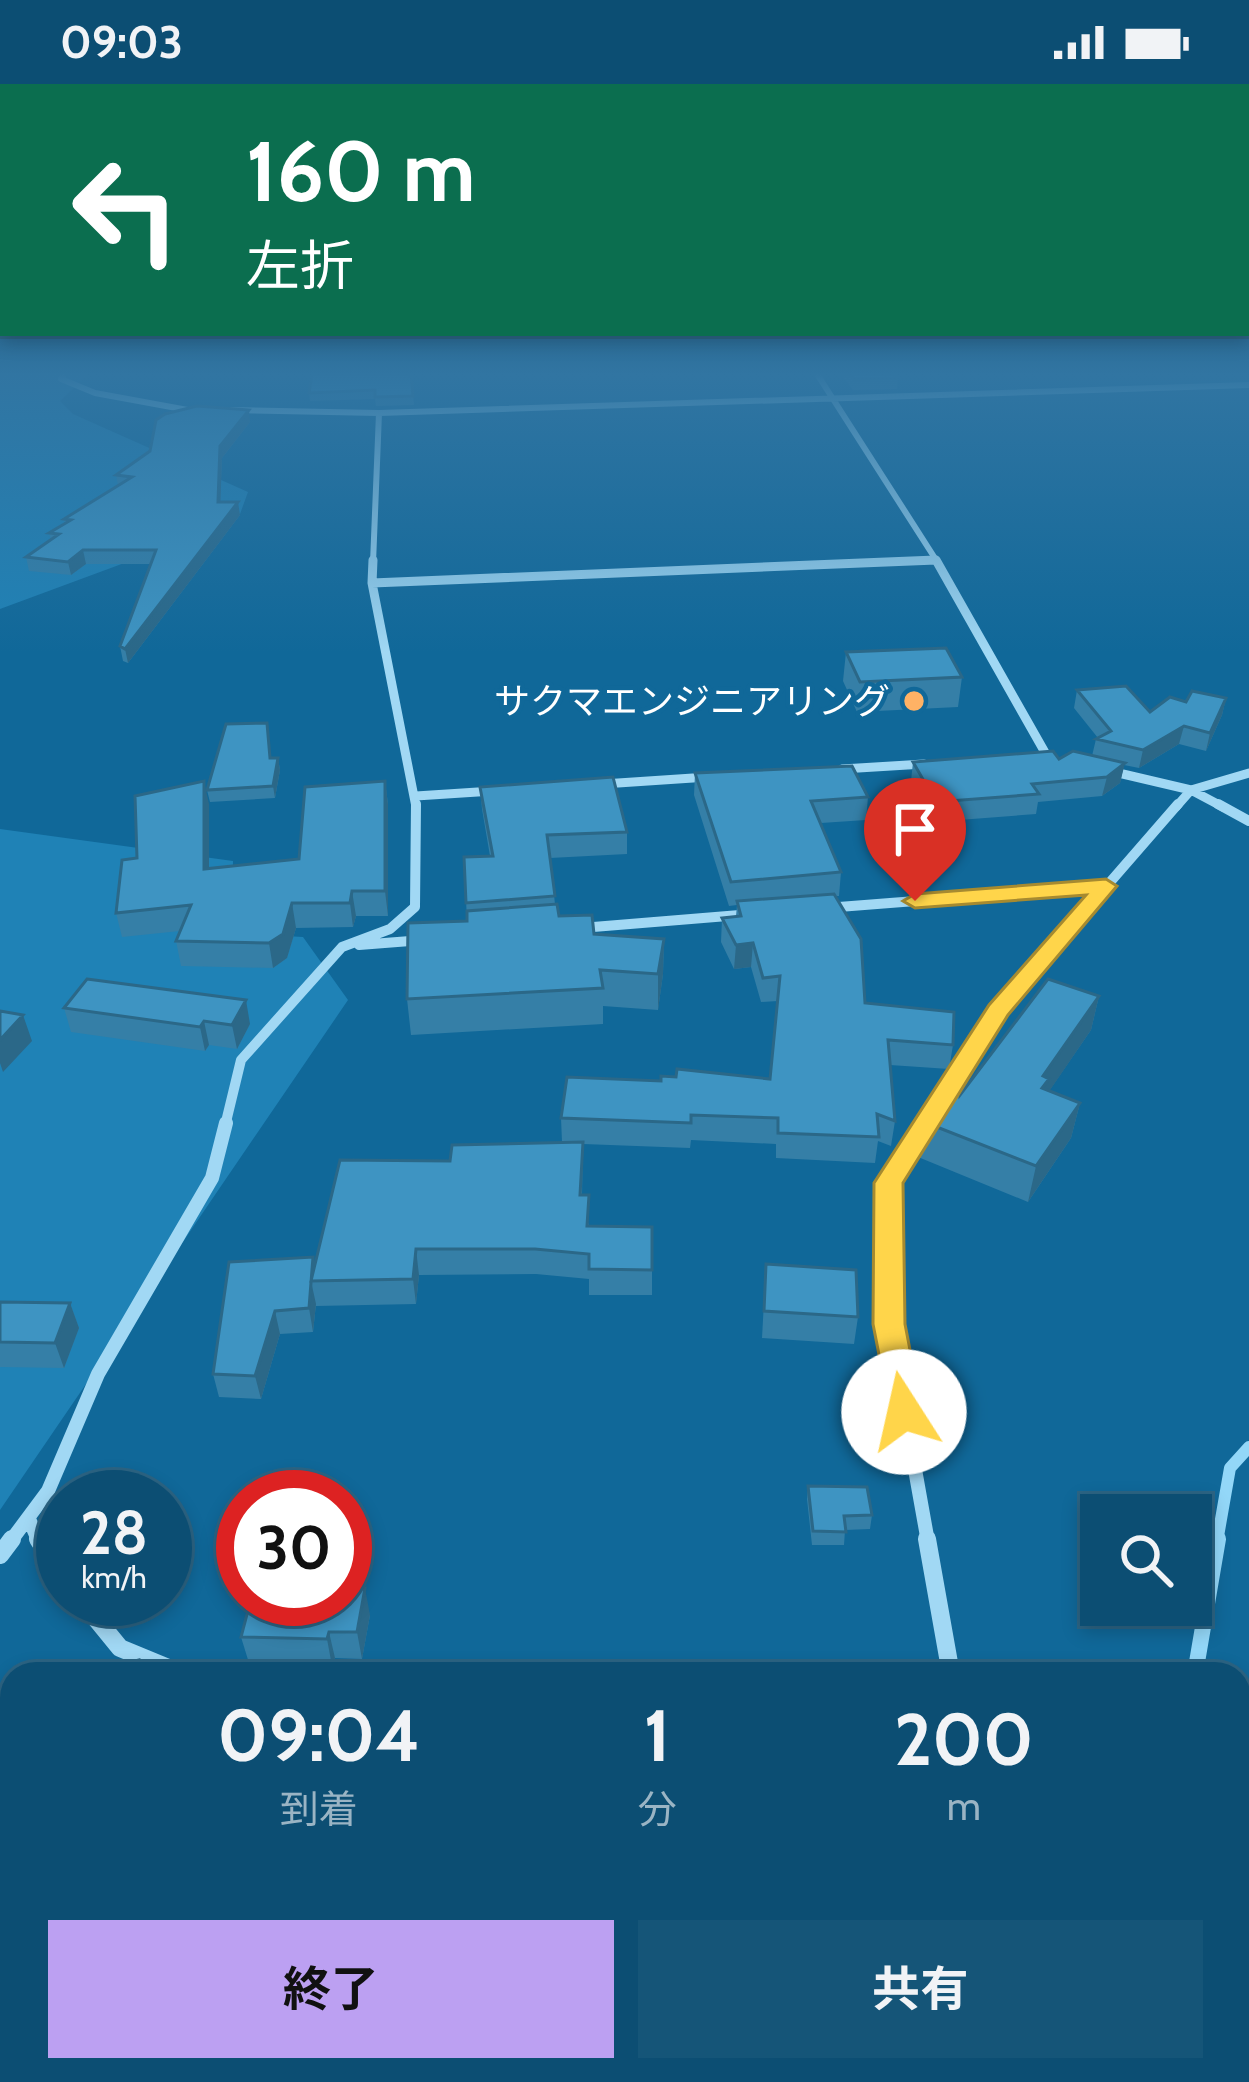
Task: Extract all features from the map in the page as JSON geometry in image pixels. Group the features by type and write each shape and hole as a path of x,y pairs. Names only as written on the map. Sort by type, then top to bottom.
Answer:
{"street":[{"path":"0,1555 48,1491 98,1375 212,1178 241,1060 342,946 390,929 415,907 416,796 372,583 377,467"},
{"path":"877,467 936,560 1047,756"},
{"path":"372,583 936,560"},
{"path":"1024,758 1068,761"},
{"path":"837,769 930,764"},
{"path":"1088,766 1191,790 1249,821"},
{"path":"949,1662 889,1324 888,1183 998,1011 1106,886 1191,790 1249,773"},
{"path":"580,785 720,777"},
{"path":"416,796 509,790"},
{"path":"819,909 1106,886"},
{"path":"557,930 772,913"},
{"path":"342,946 437,939"},
{"path":"29,1519 36,1534"},
{"path":"102,1626 120,1648 154,1662"}],"shaded area":[{"path":"0,467 192,467 248,492 240,514 200,535 0,609"},
{"path":"0,829 233,861 232,933 303,937 348,1000 0,1510"}],"building":[{"path":"127,467 219,467 218,502 238,502 125,649 120,646 156,550 83,550 68,562 26,557 59,534 49,533 71,520 64,519 132,477 116,475"},
{"path":"946,648 962,677 860,682 846,652"},
{"path":"1126,686 1150,712 1170,697 1186,702 1192,691 1226,698 1210,733 1184,726 1143,750 1096,739 1111,731 1077,690"},
{"path":"267,723 270,758 278,758 273,786 207,790 226,724"},
{"path":"1053,751 1059,759 1073,751 1125,763 1107,777 1032,784 1039,794 936,802 913,762"},
{"path":"852,766 868,797 811,801 841,872 731,882 695,773"},
{"path":"613,777 627,832 547,835 555,896 466,903 464,857 493,856 480,787"},
{"path":"204,781 204,869 299,859 305,787 385,781 385,891 352,891 350,903 292,903 283,934 269,943 176,941 191,905 116,913 122,860 137,858 135,796"},
{"path":"834,894 861,939 865,1003 954,1012 953,1045 888,1040 895,1121 877,1114 879,1137 778,1133 778,1118 691,1115 691,1123 561,1118 567,1077 661,1081 661,1076 676,1077 677,1069 770,1079 780,976 763,978 753,943 736,945 722,918 741,916 737,901"},
{"path":"557,904 559,916 592,915 594,934 664,939 658,974 600,970 603,988 407,999 408,923 467,921 467,911"},
{"path":"87,979 246,1000 232,1025 204,1021 200,1027 64,1008"},
{"path":"1048,979 1099,996 1043,1076 1049,1079 1042,1088 1080,1103 1036,1166 924,1122 960,1075 960,1095"},
{"path":"0,1011 23,1015 0,1040"},
{"path":"583,1142 580,1195 589,1195 587,1226 652,1227 652,1270 589,1269 589,1254 535,1249 416,1249 413,1279 311,1281 340,1160 450,1161 452,1145"},
{"path":"313,1257 309,1308 275,1311 255,1376 213,1374 229,1262"},
{"path":"766,1264 856,1270 858,1317 764,1311"},
{"path":"0,1302 70,1303 55,1343 0,1342"},
{"path":"808,1486 867,1487 872,1515 844,1516 846,1532 813,1531"},
{"path":"244,1626 358,1626 357,1632 329,1632 327,1639 241,1637"}],"waterway":[{"path":"1217,1542 1230,1468 1249,1447"},
{"path":"1197,1662 1218,1539"}],"place":[{"name":"サクマエンジニアリング","path":"914,701"}],"route":[{"path":"904,1412 889,1324 888,1183 998,1011 1106,886 915,901"}]}
